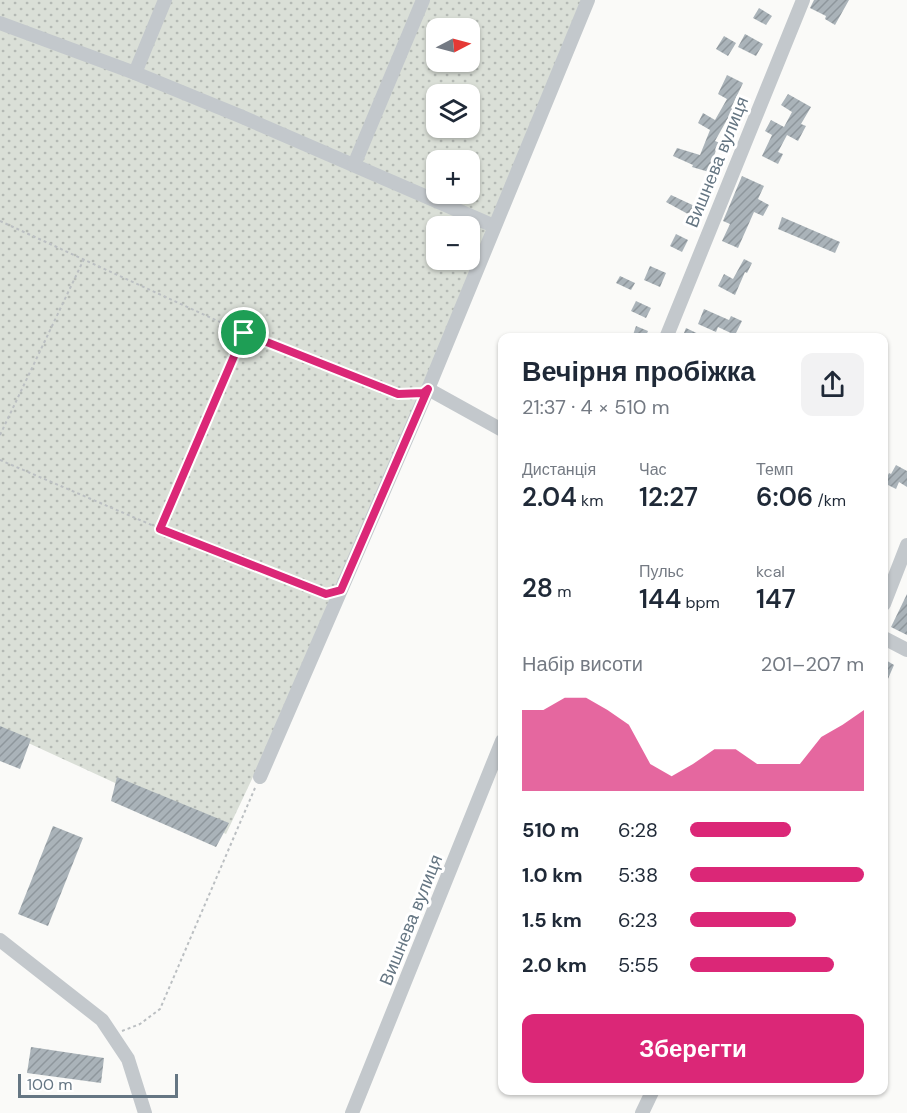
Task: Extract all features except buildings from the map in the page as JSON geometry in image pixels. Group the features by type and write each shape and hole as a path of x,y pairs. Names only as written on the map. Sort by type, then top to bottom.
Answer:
{"street":[{"path":"135,73 165,0"},
{"path":"354,165 423,0"},
{"path":"260,777 428,389 588,0"},
{"name":"Вишнева вулиця","path":"668,333 803,0"},
{"path":"0,23 135,73 240,116 494,226"},
{"path":"428,389 498,428"},
{"path":"888,594 907,545"},
{"path":"888,640 907,651"},
{"name":"Вишнева вулиця","path":"352,1113 498,751"},
{"path":"0,940 102,1020 128,1059 145,1113"},
{"path":"642,1113 651,1095"}],"path":[{"path":"0,221 244,333 398,394 423,393 428,389"},
{"path":"0,435 84,259"},
{"path":"160,529 244,333"},
{"path":"0,460 160,529 326,594 341,590"},
{"path":"112,1035 140,1024 160,1009 260,777"}],"shaded area":[{"path":"0,0 588,0 480,257 480,216 426,216 426,270 475,270 334,605 226,834 0,730"}],"route":[{"path":"244,333 398,394 423,393 428,389 341,590 326,594 160,529 244,333"}]}
